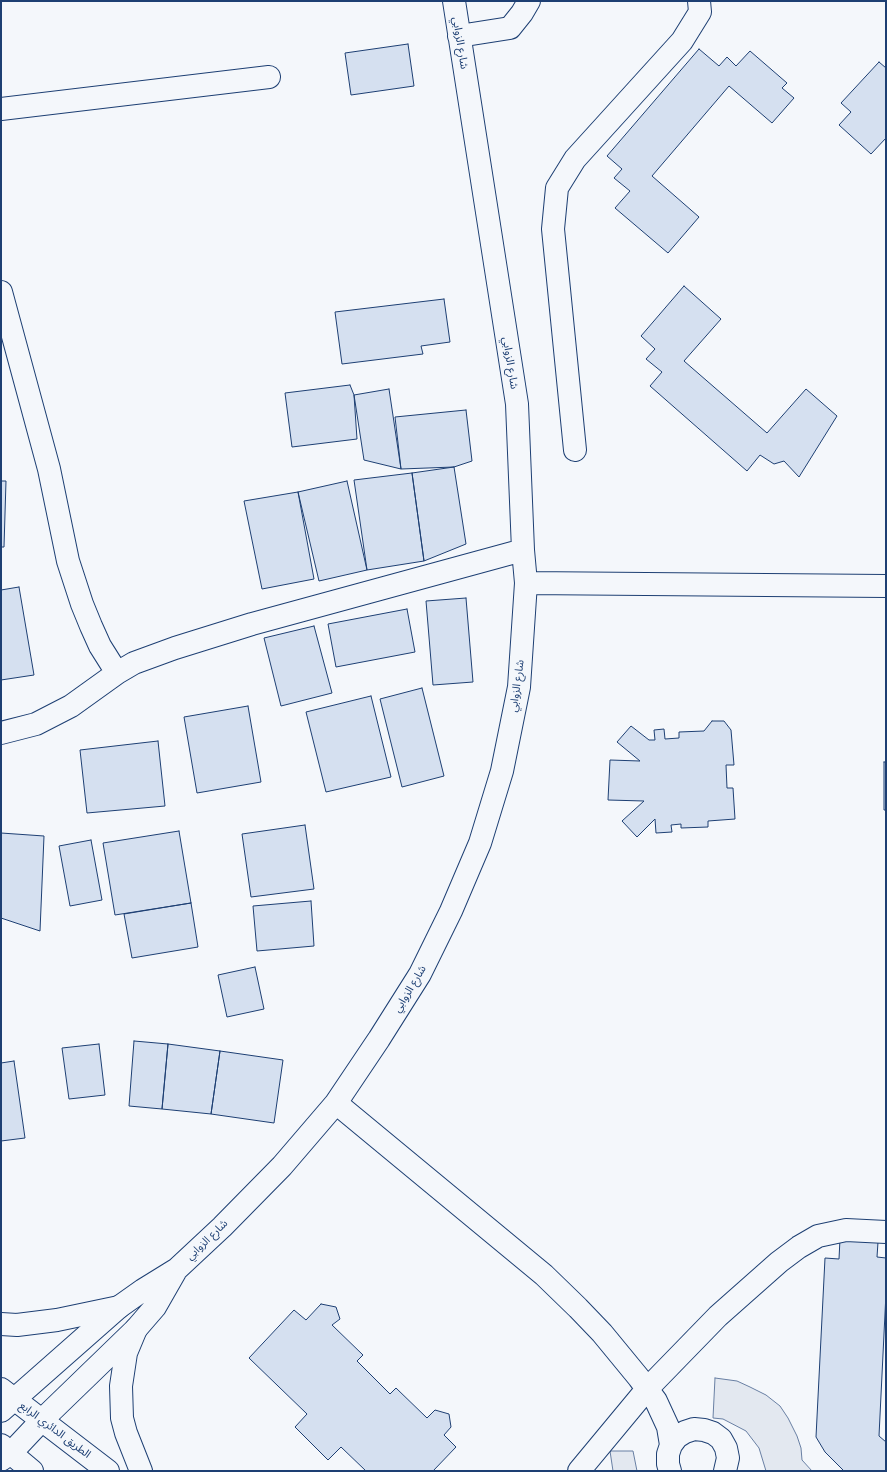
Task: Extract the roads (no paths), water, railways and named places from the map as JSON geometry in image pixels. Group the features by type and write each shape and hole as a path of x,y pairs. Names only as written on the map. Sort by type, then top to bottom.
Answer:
{"street":[{"name":"شارع الزوابي","path":"176,1269 222,1227 282,1166 336,1103 379,1039 420,974 451,911 480,843 502,771 519,687 526,583 516,404 454,1"},
{"path":"459,36 510,28 529,1"},
{"path":"575,450 553,229 557,188 575,159 682,41 700,12 699,1"},
{"path":"1,109 270,77"},
{"path":"1,292 49,469 68,561 91,626 100,646 117,672"},
{"path":"1,733 36,724 71,706 117,672 134,663 175,648 245,626 523,550"},
{"path":"526,583 886,586"},
{"path":"336,1103 544,1275 602,1333 651,1395 676,1418 684,1423 713,1433 720,1439 726,1448 728,1458 725,1471"},
{"path":"579,1471 651,1395 718,1316 779,1262 799,1247 818,1236 846,1230 886,1232"},
{"path":"5,1399 119,1307 176,1269"},
{"path":"32,1471 4,1453 42,1420 136,1329 155,1307 176,1269"},
{"path":"1,1324 17,1325 57,1320 119,1307"},
{"path":"136,1329 126,1353 121,1386 122,1418 126,1433 141,1471"},
{"path":"651,1395 668,1427 671,1445"},
{"name":"الطريق الدائري الرابع","path":"5,1399 42,1420 108,1471"},
{"path":"670,1471 668,1454 671,1445 677,1437 694,1429 704,1430"}]}
